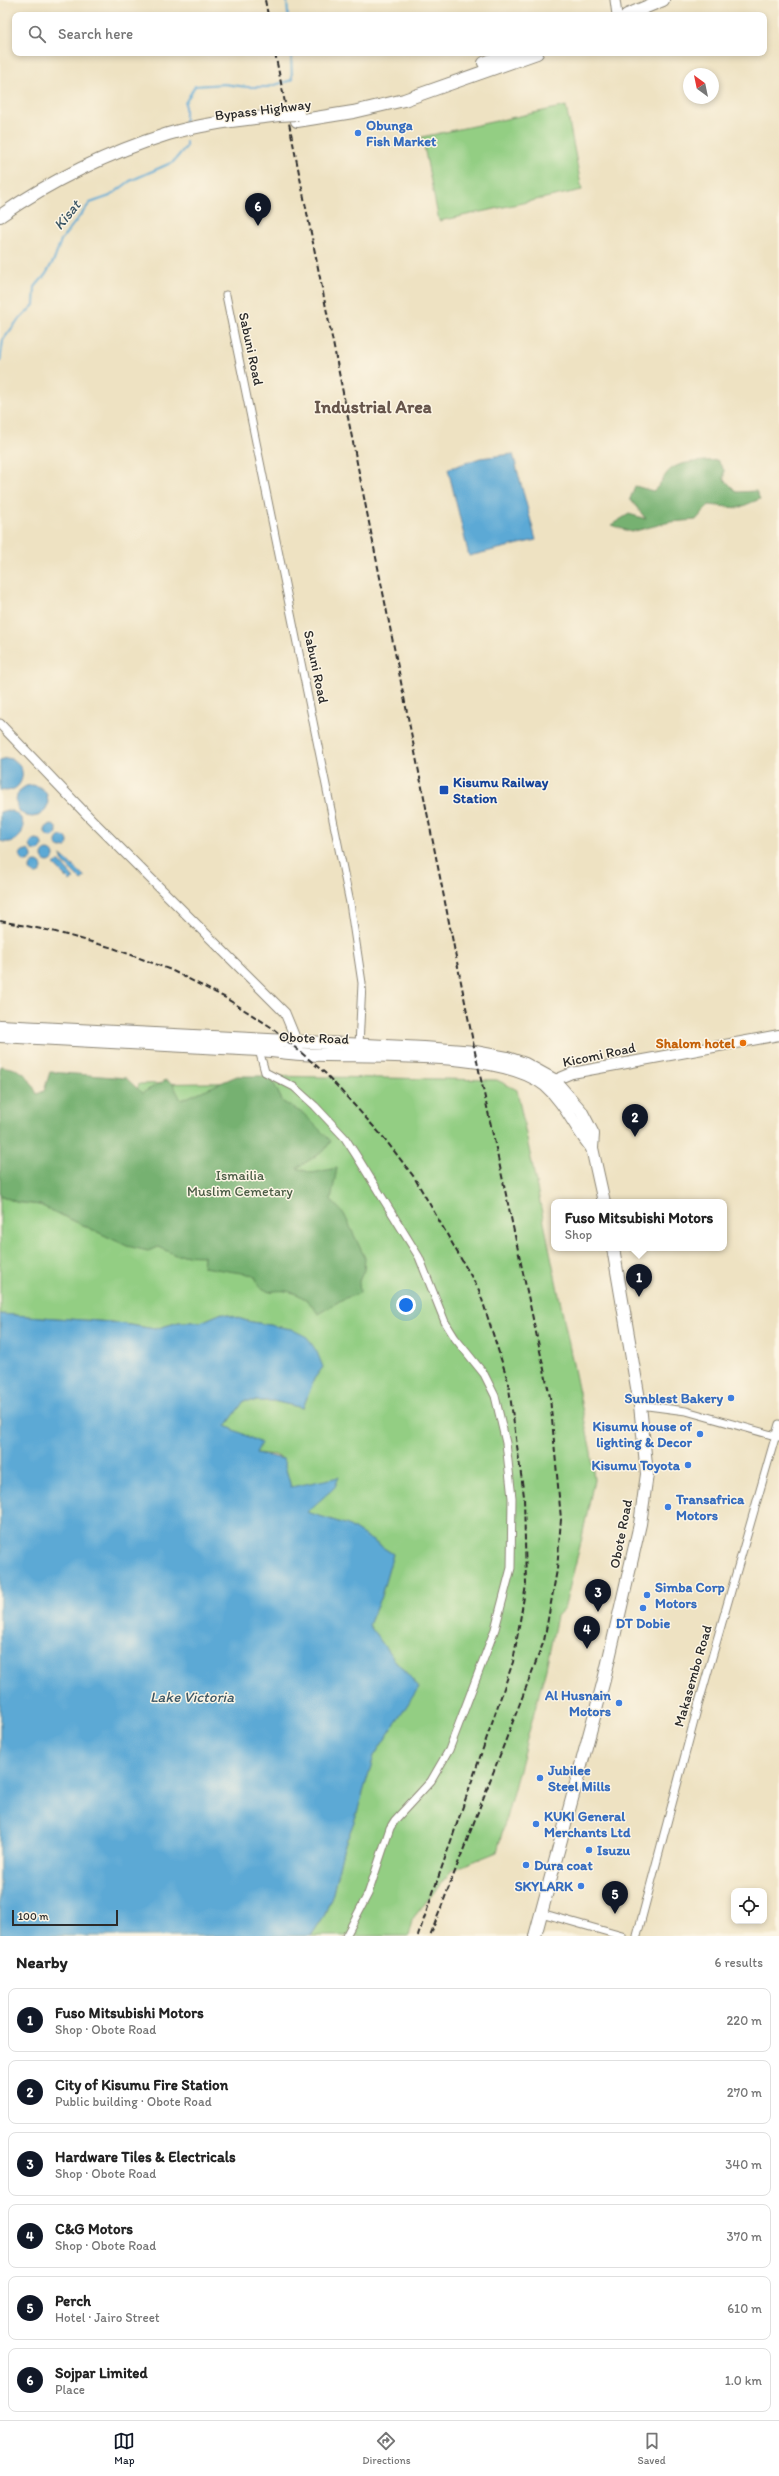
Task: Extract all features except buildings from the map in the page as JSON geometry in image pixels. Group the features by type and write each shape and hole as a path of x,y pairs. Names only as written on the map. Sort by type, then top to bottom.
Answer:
{"main road":[{"path":"634,12 663,0"},
{"name":"Bypass Highway","path":"297,118 386,97 502,56"},
{"name":"Bypass Highway","path":"279,119 206,133 148,149 0,216 18,204 67,178 139,145 169,134 220,122 297,118 353,112 404,100 529,56"},
{"name":"Obote Road","path":"0,1026 298,1042 424,1052 492,1066 549,1082"},
{"name":"Kicomi Road","path":"549,1082 572,1073 779,1035"},
{"name":"Obote Road","path":"0,1036 259,1050 301,1054 475,1052 517,1061 549,1082 581,1111 593,1134 592,1148 603,1199"},
{"name":"Obote Road","path":"535,1936 604,1680 640,1524 647,1474 640,1405 614,1251"}],"street":[{"path":"615,0 616,12"},
{"name":"Sabuni Road","path":"226,295 350,903 362,983 359,1046"},
{"path":"0,724 90,818 285,1013 298,1042 301,1054"},
{"path":"259,1050 265,1072 294,1087 345,1138 407,1236 419,1257 446,1322 455,1338 484,1374 495,1396 512,1477 511,1568 484,1662 449,1750 431,1781 395,1820 390,1828 368,1894 346,1936"},
{"path":"640,1405 686,1411 777,1437"},
{"name":"Makasembo Road","path":"636,1936 698,1706 777,1437 779,1424"},
{"path":"541,1913 622,1936"}],"green space":[{"path":"566,106 582,190 439,221 422,137"},
{"path":"717,460 724,470 724,479 737,492 756,491 760,499 738,508 709,505 696,520 670,522 631,532 611,525 629,514 646,519 630,499 635,486 653,491 667,473 677,466 690,462"},
{"name":"Ismailia Muslim Cemetary","path":"0,1066 14,1069 23,1073 30,1081 37,1094 44,1091 50,1072 126,1078 142,1093 166,1080 173,1084 181,1100 237,1076 270,1076 283,1102 304,1114 331,1141 324,1151 297,1168 312,1173 337,1168 331,1200 344,1214 365,1258 364,1270 359,1281 360,1293 343,1299 318,1314 309,1302 297,1294 284,1291 269,1292 260,1287 254,1275 203,1267 204,1256 175,1255 159,1247 148,1251 127,1246 40,1205 16,1202 0,1195"},
{"path":"270,1076 497,1080 517,1090 591,1452 594,1480 581,1542 564,1609 557,1616 546,1668 497,1852 452,1870 414,1917 409,1936 311,1936 324,1916 333,1893 343,1850 355,1819 374,1756 419,1687 393,1658 369,1625 381,1596 393,1554 348,1525 306,1512 335,1487 291,1487 283,1459 275,1455 256,1453 260,1443 226,1426 244,1401 273,1401 303,1408 314,1379 323,1367 291,1329 247,1321 222,1313 201,1322 179,1322 155,1329 111,1322 0,1314 0,1195 16,1202 40,1205 109,1237 115,1167 139,1084 272,1082"}],"water":[{"path":"513,454 536,540 469,556 448,469 480,458"},
{"path":"7,758 15,761 20,766 22,772 22,778 19,784 15,789 8,791 0,790 0,760"},
{"path":"29,785 35,785 44,789 48,801 44,813 35,817 29,817 20,813 16,804 16,798 20,789"},
{"path":"7,810 15,813 23,824 23,830 20,836 9,842 0,841 0,812"},
{"path":"49,825 53,825 57,831 53,837 49,837 45,833 45,829"},
{"path":"60,836 64,836 68,842 64,848 60,848 56,844 56,840"},
{"path":"34,839 38,839 42,845 38,851 34,851 30,847 30,843"},
{"path":"24,850 28,850 32,856 28,862 24,862 20,858 20,854"},
{"path":"46,850 50,850 54,856 50,862 46,862 42,858 42,854"},
{"path":"61,855 85,877 81,880 63,862"},
{"path":"59,861 74,878 70,881 54,865"},
{"path":"34,862 38,862 42,868 38,874 34,874 30,870 30,866"},
{"name":"Lake Victoria","path":"222,1313 247,1321 291,1329 307,1337 317,1352 323,1367 314,1379 303,1408 273,1401 244,1401 226,1426 261,1443 256,1453 283,1459 291,1487 339,1477 335,1487 307,1512 348,1525 393,1554 381,1596 369,1625 393,1658 419,1687 374,1756 355,1819 343,1850 333,1893 324,1916 311,1936 0,1936 0,1314 111,1322 155,1329 179,1322 201,1322"}],"waterway":[{"path":"287,0 288,12"},
{"path":"185,124 185,103 195,86 224,84 247,87 267,87 292,80 291,56"},
{"name":"Kisat","path":"0,362 3,340 15,324 34,305 35,287 46,274 55,258 61,240 90,203 110,196 130,181 173,162 186,147 186,142"}],"railway":[{"path":"265,0 267,12"},
{"path":"276,56 475,1052 550,1397 561,1519 557,1570 544,1641 430,1936"},
{"path":"0,921 52,931 113,948 171,970 224,997 271,1027 325,1073 384,1138 414,1177 479,1290 508,1381 524,1496 526,1585 513,1662 418,1936"}],"place":[{"name":"Obunga Fish Market","path":"358,133"},
{"name":"Sojpar Limited","path":"258,226"},
{"name":"Kisumu Railway Station","path":"444,790"},
{"name":"Shalom hotel","path":"743,1043"},
{"name":"City of Kisumu Fire Station","path":"635,1137"},
{"name":"Fuso Mitsubishi Motors","path":"639,1297"},
{"name":"Sunblest Bakery","path":"731,1398"},
{"name":"Kisumu house of lighting & Decor","path":"700,1434"},
{"name":"Kisumu Toyota","path":"688,1465"},
{"name":"Transafrica Motors","path":"668,1507"},
{"name":"Simba Corp Motors","path":"647,1595"},
{"name":"DT Dobie","path":"643,1608"},
{"name":"Hardware Tiles & Electricals","path":"598,1612"},
{"name":"C&G Motors","path":"587,1649"},
{"name":"Al Husnain Motors","path":"619,1703"},
{"name":"Jubilee Steel Mills","path":"540,1778"},
{"name":"KUKI General Merchants Ltd","path":"536,1824"},
{"name":"Isuzu","path":"589,1850"},
{"name":"Dura coat","path":"526,1865"},
{"name":"SKYLARK","path":"581,1886"},
{"name":"Perch","path":"615,1914"}],"district":[{"name":"Industrial Area","path":"373,407"}]}
